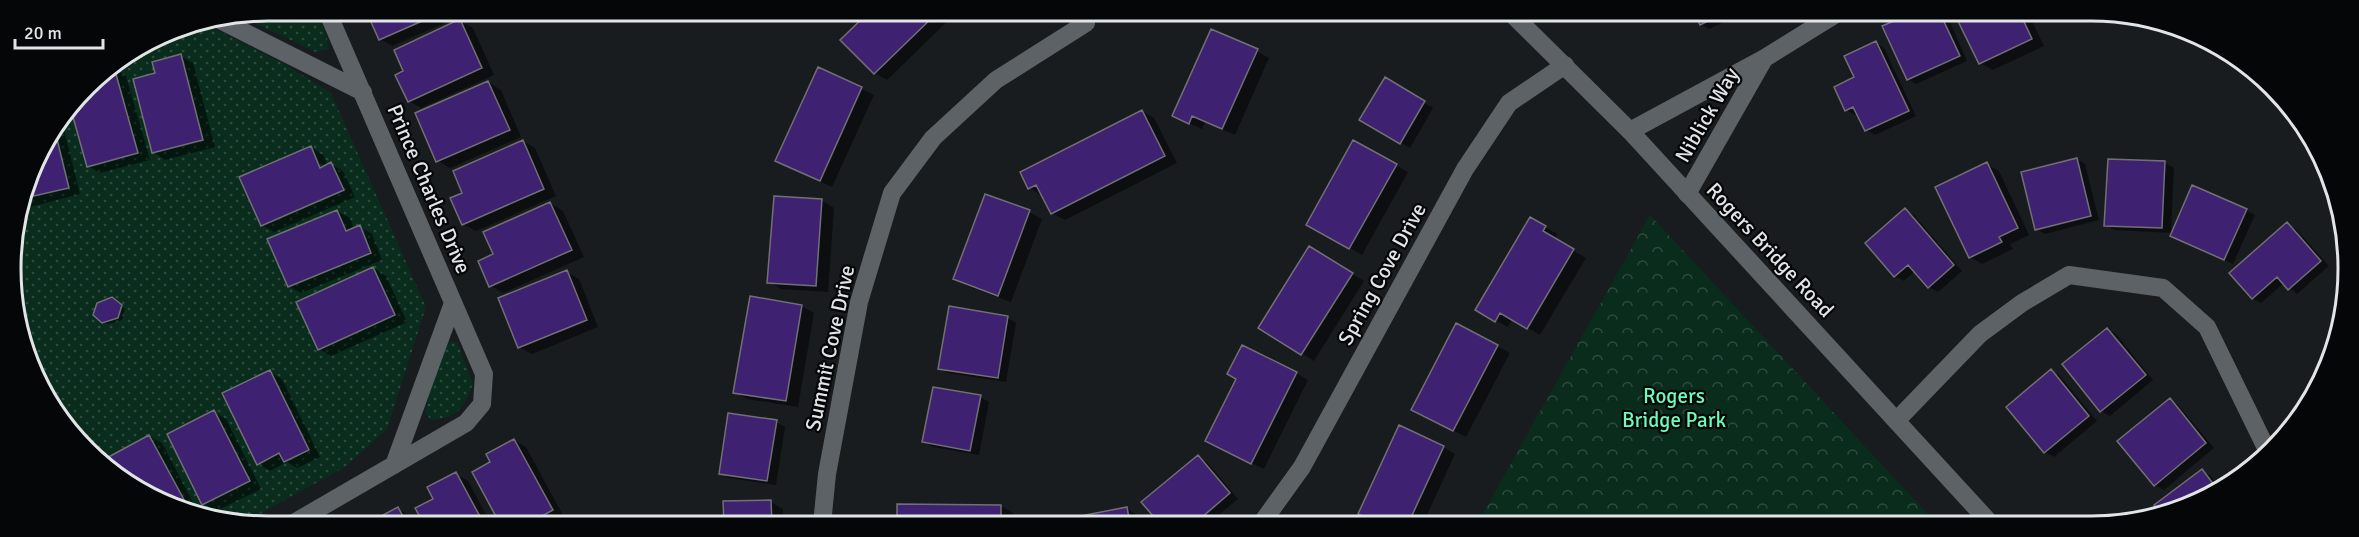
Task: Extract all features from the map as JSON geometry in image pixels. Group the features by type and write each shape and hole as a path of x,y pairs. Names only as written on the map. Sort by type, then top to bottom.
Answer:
{"street":[{"name":"Prince Charles Drive","path":"306,516 466,423 482,404 484,374 332,21"},
{"name":"Rogers Bridge Road","path":"1519,21 1630,131 1984,516"},
{"name":"Niblick Way","path":"1630,131 1765,58 1825,21"},
{"name":"Summit Cove Drive","path":"823,516 827,474 859,302 892,193 933,138 996,80 1086,23"},
{"name":"Prince Charles Drive","path":"229,24 363,92"},
{"name":"Niblick Way","path":"1688,194 1765,58"},
{"name":"Spring Cove Drive","path":"1267,516 1302,467 1465,169 1509,103 1565,65"},
{"path":"1897,420 1980,334 2022,303 2069,275 2163,288 2207,327 2265,445"},
{"name":"Prince Charles Drive","path":"394,465 453,303"}],"green space":[{"path":"320,21 328,49 316,52 253,22"},
{"path":"213,27 286,65 331,93 426,307 387,429 345,467 257,515 236,514 189,503 145,483 118,465 93,444 72,419 54,392 34,348 23,301 21,268 23,236 29,204 47,159 72,118 105,82 145,54 189,34"},
{"name":"Rogers Bridge Park","path":"1650,215 1930,516 1481,516"},
{"path":"450,341 457,342 473,384 459,410 448,417 431,420 425,412 442,352"}],"building":[{"path":"371,21 422,21 379,40"},
{"path":"456,21 461,21 482,68 408,102 395,75 403,71 394,50"},
{"path":"860,21 929,21 874,74 840,40"},
{"path":"1894,21 1944,21 1960,56 1907,80 1882,26"},
{"path":"1958,21 2024,21 2032,39 1979,64"},
{"path":"1211,29 1258,49 1222,129 1192,116 1189,124 1172,116"},
{"path":"1876,41 1909,111 1865,131 1853,107 1845,111 1834,87 1854,77 1844,56"},
{"path":"181,54 203,140 152,153 133,79 155,73 152,62"},
{"path":"818,67 862,87 820,181 775,161"},
{"path":"116,74 138,153 87,167 73,117 93,93"},
{"path":"1385,77 1425,101 1400,144 1359,120"},
{"path":"488,81 510,130 436,162 415,113"},
{"path":"1142,110 1165,156 1051,214 1036,185 1028,189 1020,172"},
{"path":"57,140 69,188 31,197"},
{"path":"523,140 544,189 462,225 450,198 462,193 453,171"},
{"path":"1353,140 1397,164 1349,249 1306,225"},
{"path":"311,146 320,168 331,162 344,190 261,226 239,177"},
{"path":"2077,158 2091,216 2035,230 2021,172"},
{"path":"2108,159 2165,161 2162,228 2104,226"},
{"path":"1987,162 2018,228 1999,237 2002,242 1969,258 1935,187"},
{"path":"2192,185 2247,209 2224,260 2170,236"},
{"path":"985,194 1030,210 998,296 953,279"},
{"path":"774,196 822,199 816,286 767,283"},
{"path":"550,202 572,250 489,287 478,261 493,254 483,232"},
{"path":"1905,208 1954,265 1928,288 1908,265 1894,277 1865,243"},
{"path":"337,210 346,231 360,225 371,253 288,287 267,239"},
{"path":"1530,217 1546,226 1543,231 1574,249 1527,329 1500,313 1495,322 1475,310"},
{"path":"2287,222 2321,261 2288,290 2277,277 2252,299 2229,273"},
{"path":"1309,246 1353,273 1301,355 1258,328"},
{"path":"373,267 395,315 318,350 296,302"},
{"path":"567,270 587,320 518,348 498,298"},
{"path":"750,296 802,305 786,401 733,393"},
{"path":"112,297 122,305 118,318 102,323 93,315 97,303"},
{"path":"949,306 1008,316 998,378 938,369"},
{"path":"1456,323 1498,345 1453,431 1411,410"},
{"path":"2107,328 2146,375 2100,412 2062,364"},
{"path":"1242,345 1297,372 1251,464 1205,441 1236,379 1227,374"},
{"path":"2051,369 2089,416 2044,453 2006,407"},
{"path":"270,370 309,450 284,462 279,453 257,465 222,393"},
{"path":"933,387 981,395 970,451 922,442"},
{"path":"2170,398 2206,443 2154,486 2117,441"},
{"path":"214,410 250,481 202,505 167,434"},
{"path":"728,413 777,420 767,481 719,474"},
{"path":"1399,425 1444,446 1412,516 1362,516 1358,514"},
{"path":"149,435 185,501 145,483 108,457"},
{"path":"514,439 553,510 542,516 496,516 472,472 490,462 486,454"},
{"path":"1198,455 1230,493 1203,516 1153,516 1141,502"},
{"path":"2202,469 2213,483 2170,503 2156,508 2154,505"},
{"path":"456,472 480,516 420,516 415,508 433,499 427,487"},
{"path":"771,500 772,516 724,516 723,501"},
{"path":"897,504 1001,505 1001,516 897,516"},
{"path":"398,507 403,516 381,516"},
{"path":"1127,507 1129,516 1080,516"}]}
